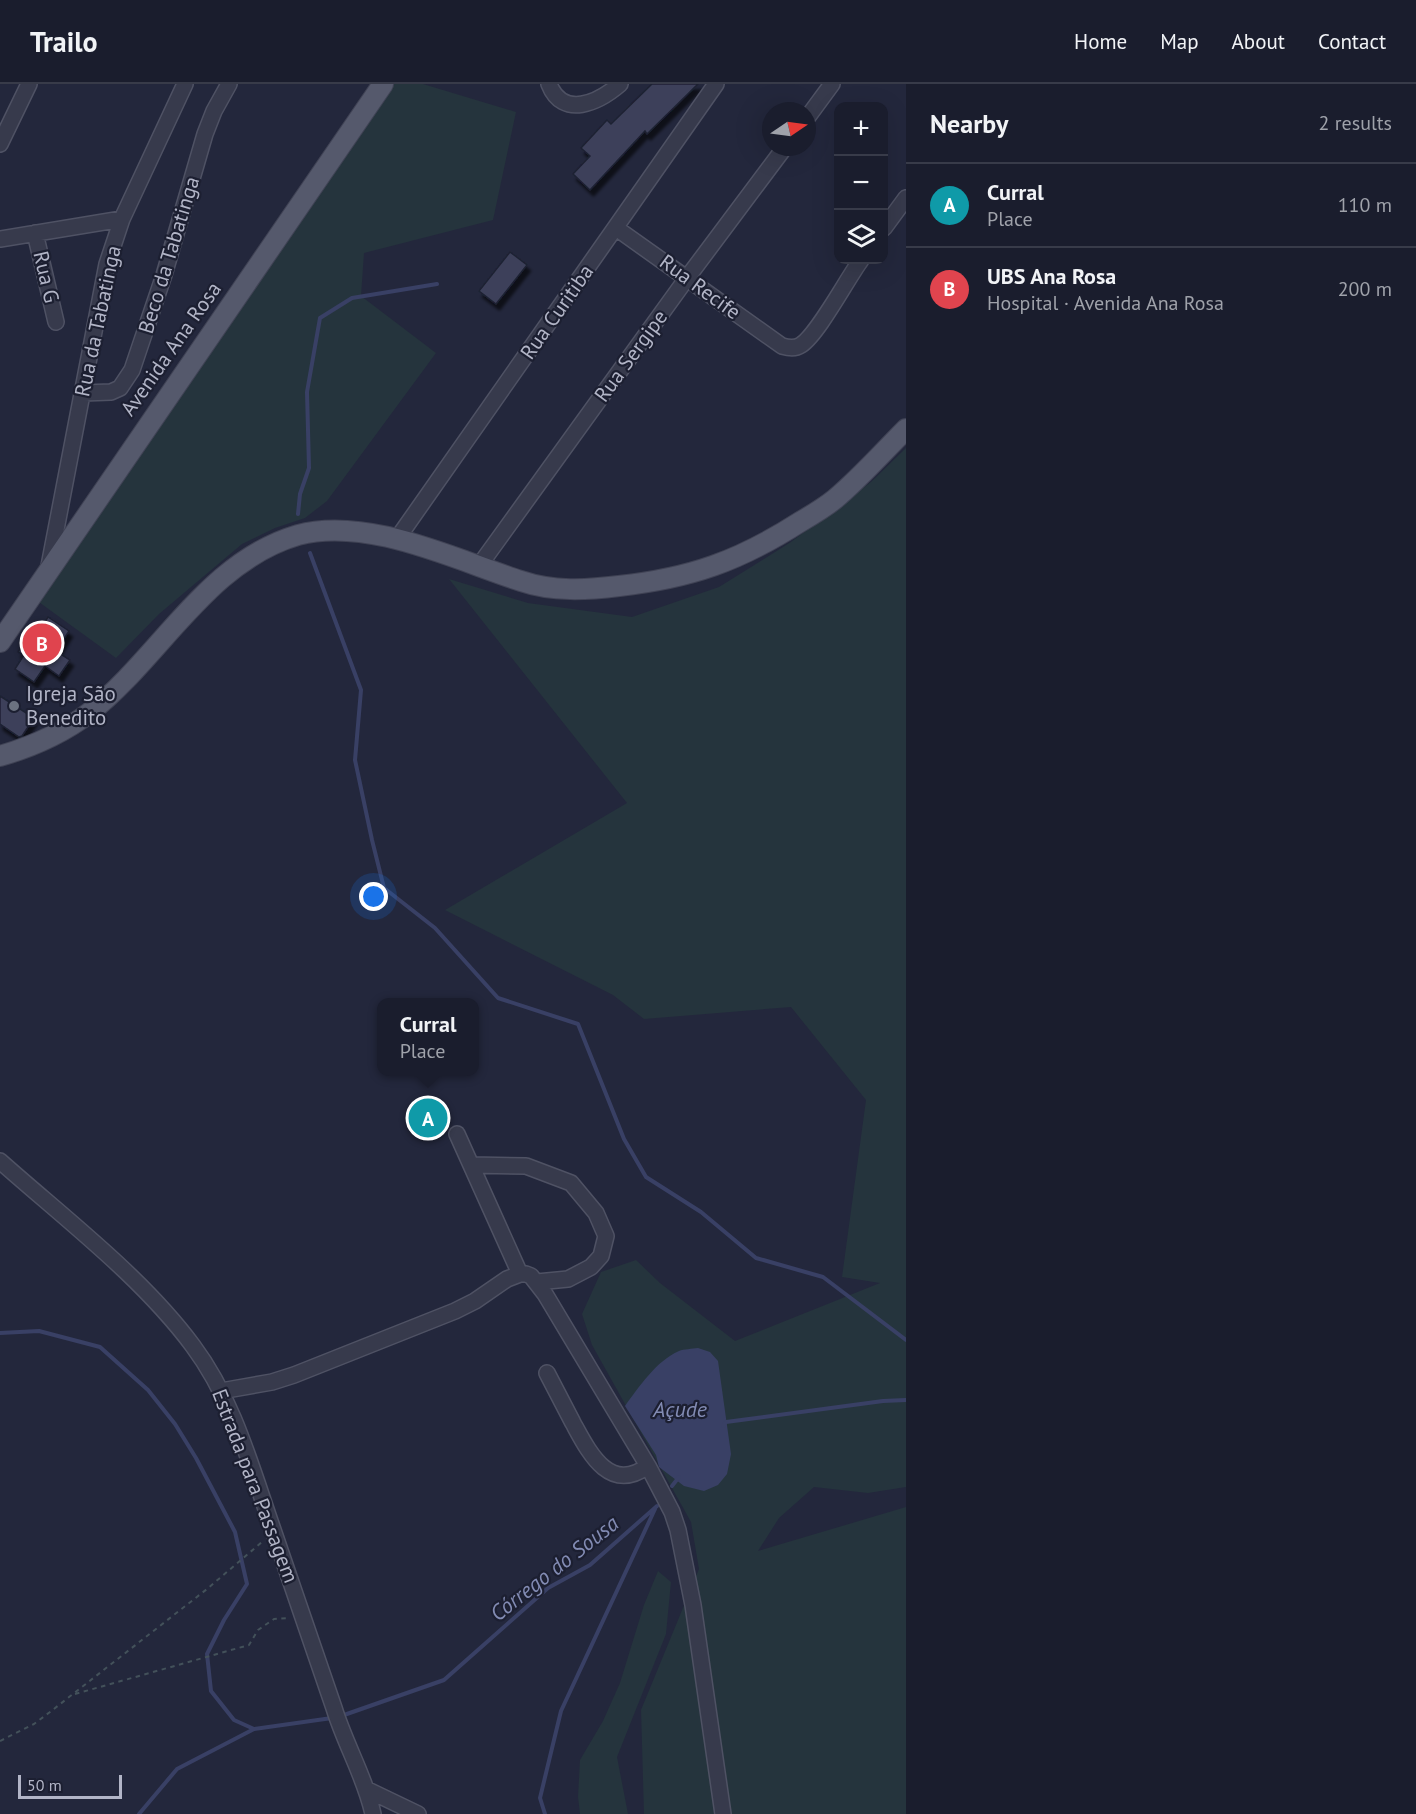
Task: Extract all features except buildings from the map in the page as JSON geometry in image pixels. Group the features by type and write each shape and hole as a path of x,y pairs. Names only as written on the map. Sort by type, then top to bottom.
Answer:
{"main road":[{"name":"Avenida Ana Rosa","path":"0,642 383,84"},
{"path":"0,756 60,732 88,713 126,679 210,588 235,567 264,549 299,535 326,531 361,532 397,539 524,582 572,590 670,579 716,566 747,554 777,537 835,500 906,429"}],"street":[{"path":"0,144 29,84"},
{"name":"Rua da Tabatinga","path":"48,570 83,393 101,286 122,219 185,84"},
{"path":"549,84 560,100 574,105 588,104 609,94 620,84"},
{"name":"Rua Curitiba","path":"397,539 716,84"},
{"path":"816,106 832,84"},
{"name":"Beco da Tabatinga","path":"83,393 98,394 120,388 132,370 164,274 205,134 223,85"},
{"name":"Rua Sergipe","path":"479,566 778,156"},
{"path":"888,223 906,198"},
{"path":"0,239 122,219"},
{"name":"Rua Recife","path":"616,228 783,346 793,348 799,346 811,335 858,264"},
{"name":"Rua G","path":"35,233 56,322"},
{"path":"458,1134 520,1274"},
{"name":"Estrada para Passagem","path":"0,1161 113,1260 162,1309 194,1346 221,1391 243,1443 301,1607 340,1728 368,1790 373,1814"},
{"path":"471,1165 526,1166 571,1183 596,1213 606,1236 601,1256 591,1267 568,1279 537,1282"},
{"path":"221,1391 272,1382 372,1345 455,1311 475,1301 507,1279 520,1274 526,1274 537,1282 648,1466 672,1512 686,1563 723,1814"},
{"path":"547,1373 586,1448 606,1471 618,1474 638,1473 648,1466"},
{"path":"368,1790 418,1814"}],"path":[{"path":"0,1741 34,1724 207,1589 274,1533"},
{"path":"71,1695 249,1645 258,1630 274,1619 284,1620 291,1617 301,1607"}],"shaded area":[{"path":"392,84 423,84 516,112 493,220 364,253 361,296 436,353 327,501 305,518 275,528 242,544 159,614 116,658 36,600"},
{"path":"906,448 906,1487 868,1493 814,1487 779,1518 758,1551 906,1507 906,1814 644,1814 641,1710 699,1569 691,1522 592,1345 582,1314 601,1272 636,1260 660,1283 735,1341 880,1283 842,1277 866,1100 791,1007 644,1019 613,995 445,910 627,803 449,579 528,603 632,617 719,587 791,542 871,482"},
{"path":"658,1571 671,1582 666,1634 617,1757 628,1814 580,1814 578,1797 580,1760 603,1721 620,1683 644,1605"}],"water":[{"name":"Açude","path":"698,1348 710,1352 718,1361 731,1454 727,1474 718,1485 704,1491 684,1486 659,1467 656,1455 625,1406 663,1361 679,1351"}],"waterway":[{"path":"298,514 300,494 309,468 307,392 320,318 352,298 437,284"},
{"path":"310,553 361,690 355,760 384,888 435,928 498,998 578,1024 624,1139 646,1177 701,1212 756,1258 823,1277 906,1340"},
{"path":"0,1333 39,1331 100,1347 148,1390 175,1424 196,1458 235,1532 247,1584 224,1620 207,1654 211,1691 234,1720 254,1729"},
{"name":"Córrego do Sousa","path":"723,1426 726,1422 906,1400"},
{"name":"Córrego do Sousa","path":"672,1486 679,1477"},
{"name":"Córrego do Sousa","path":"344,1715 444,1680 548,1588 590,1565 657,1506"},
{"path":"545,1814 540,1798 561,1711 655,1509"},
{"name":"Córrego do Sousa","path":"139,1814 177,1769 254,1729 332,1718"}],"place":[{"name":"UBS Ana Rosa","path":"42,643"},
{"name":"Igreja São Benedito","path":"14,706"},
{"name":"Curral","path":"428,1118"}]}
